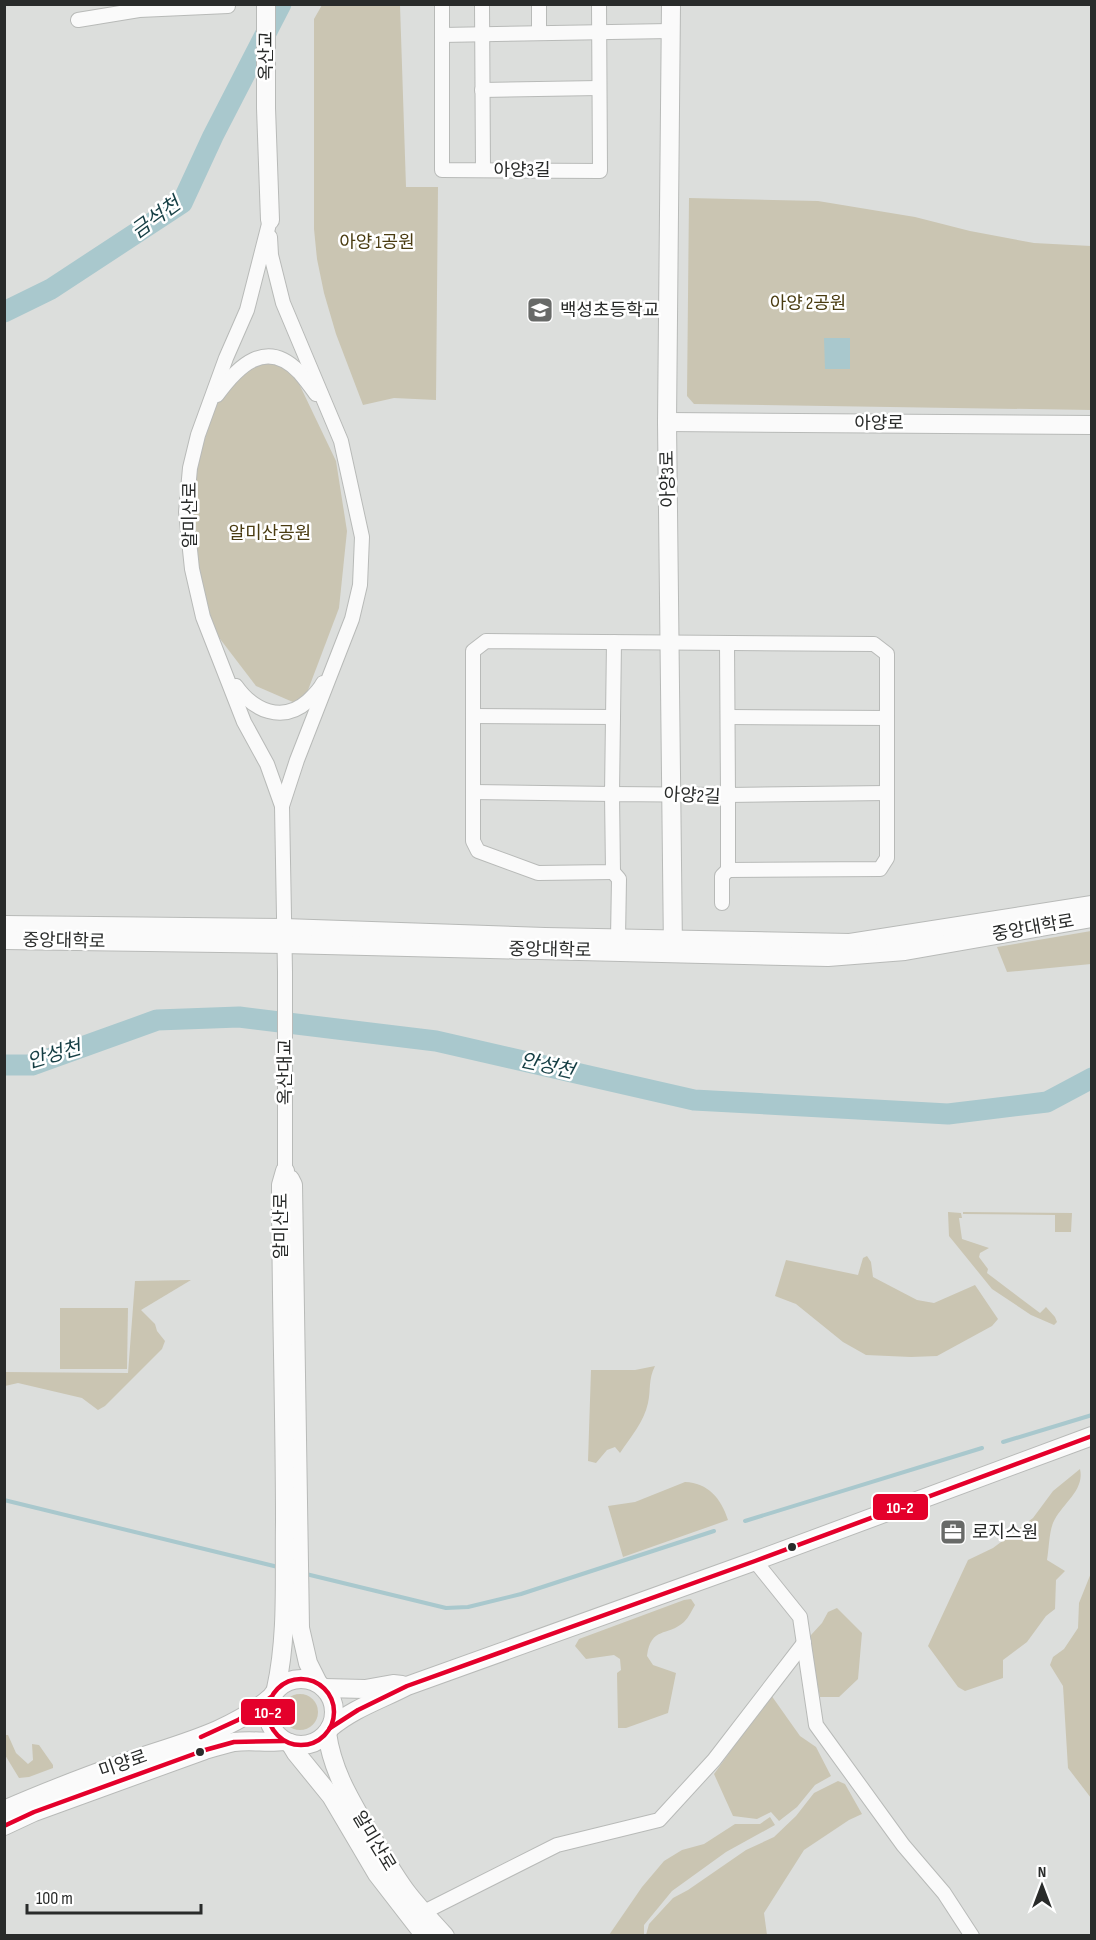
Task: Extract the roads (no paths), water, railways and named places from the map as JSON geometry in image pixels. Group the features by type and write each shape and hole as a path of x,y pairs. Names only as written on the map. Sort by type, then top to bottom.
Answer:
{"street":[{"name":"옥산교","path":"266,4 266,108"},
{"name":"아양3길","path":"442,4 442,170 600,171 599,4"},
{"path":"482,4 483,170"},
{"path":"538,33 539,4"},
{"name":"아양3로","path":"671,4 667,422 673,946"},
{"path":"78,20 139,10 228,6"},
{"path":"442,34 670,30"},
{"path":"482,90 599,88"},
{"name":"알미산로","path":"266,108 270,255 283,303 341,441 362,537 360,585 345,639 297,760 282,806"},
{"name":"알미산로","path":"270,220 247,310 226,358 198,435 190,468 186,512 192,569 203,617 244,722 267,764 282,806 285,972"},
{"path":"207,408 237,371 248,362 261,356 277,358 298,371 327,407"},
{"name":"아양로","path":"667,422 1092,425"},
{"path":"214,644 245,699 264,710 285,714 302,706 320,689 345,639"},
{"path":"613,872 538,873 478,851 473,841 473,651 486,642 874,644 887,654 887,858 880,869 728,870"},
{"path":"614,642 613,872 619,879 618,938"},
{"path":"727,643 728,795 887,793"},
{"path":"473,716 613,717"},
{"path":"728,717 887,718"},
{"name":"아양2길","path":"473,792 728,795 728,870 722,876 722,903"},
{"name":"중앙대학로","path":"4,925 284,936 673,946 850,943 1092,906"},
{"name":"중앙대학로","path":"4,940 284,936 618,938 673,946 828,957 905,951 1092,918"},
{"name":"옥산대교","path":"285,972 285,1171"},
{"name":"알미산로","path":"285,1171 293,1185 300,1628 308,1662 321,1685"},
{"name":"알미산로","path":"273,1693 280,1670 284,1622 285,1476 281,1185 285,1171"},
{"path":"407,1686 393,1684 365,1689 321,1685 307,1679 296,1679 285,1682 273,1693 267,1713 272,1729 287,1742 303,1745 316,1742 345,1716 407,1686 755,1561 1092,1436"},
{"path":"755,1561 800,1617 816,1725 903,1845 944,1893 972,1935"},
{"path":"424,1912 557,1845 658,1820 714,1760 804,1643"},
{"path":"321,1685 332,1700 334,1714 328,1731"},
{"name":"미양로","path":"4,1810 116,1766 206,1736 252,1712 273,1693"},
{"name":"알미산로","path":"328,1731 331,1758 338,1778 351,1801 393,1872 445,1935"},
{"name":"미양로","path":"4,1826 34,1812 206,1750 233,1742 287,1742"},
{"name":"알미산로","path":"287,1742 331,1796 377,1874 425,1935"}],"water":[{"path":"824,338 850,338 850,369 825,369"}],"waterway":[{"name":"금석천","path":"4,312 51,289 182,203 213,136 281,4"},
{"name":"안성천","path":"4,1065 32,1065 157,1020 239,1017 436,1041 694,1100 948,1114 1047,1102 1092,1078"},
{"path":"1003,1442 1092,1415"},
{"path":"745,1521 982,1448"},
{"path":"4,1500 278,1567"},
{"path":"306,1574 446,1608 468,1607 521,1594 714,1531"}],"place":[{"name":"백성초등학교","path":"540,310"},
{"name":"로지스원","path":"953,1532"}],"park label":[{"name":"아양 1공원","path":"377,242"},
{"name":"아양 2공원","path":"808,303"},
{"name":"알미산공원","path":"270,533"}]}
